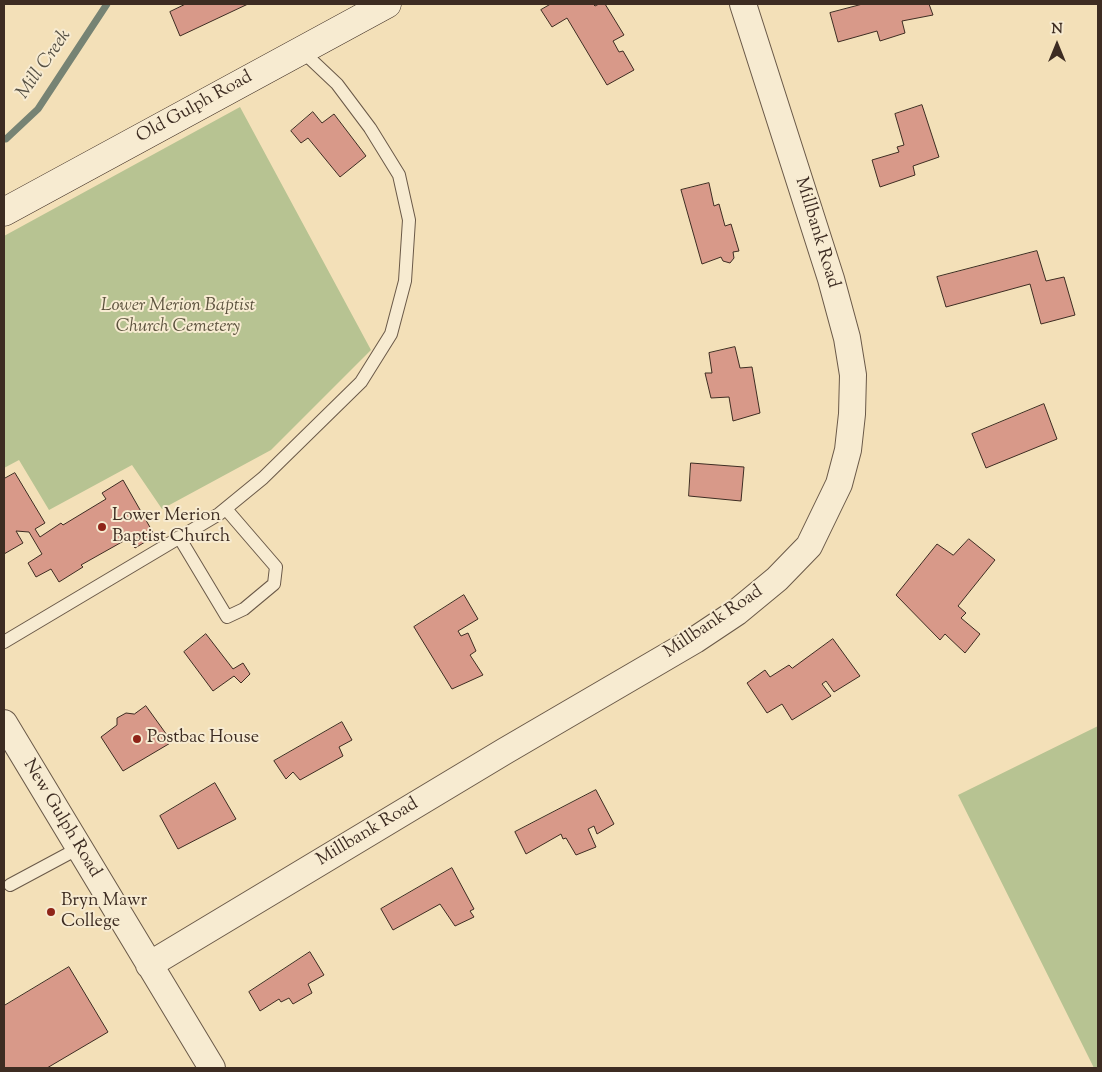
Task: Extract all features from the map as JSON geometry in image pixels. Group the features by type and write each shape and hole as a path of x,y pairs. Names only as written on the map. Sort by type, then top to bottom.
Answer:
{"street":[{"name":"Old Gulph Road","path":"4,212 387,4"},
{"name":"Millbank Road","path":"149,965 496,756 695,640 737,612 777,579 808,546 839,484 848,450 852,414 853,375 847,338 831,279 743,4"},
{"name":"New Gulph Road","path":"4,723 212,1068"}],"lane":[{"path":"4,642 226,509 263,478 361,382 391,334 406,281 409,220 399,176 370,128 337,84 302,50"},
{"path":"179,537 227,617 244,609 274,584 276,567 226,509"},
{"path":"10,885 79,848"}],"green space":[{"name":"Lower Merion Baptist Church Cemetery","path":"240,107 371,350 271,450 162,509 132,465 49,510 19,460 4,468 4,236"},
{"path":"1098,726 1098,1068 1094,1068 958,795"}],"building":[{"path":"186,4 248,4 180,36 170,12"},
{"path":"551,4 593,4 595,6 605,4 624,35 613,41 619,52 623,51 634,70 607,85 567,18 552,27 541,10"},
{"path":"863,4 929,4 933,15 902,21 905,33 880,41 877,31 838,42 830,13"},
{"path":"922,105 939,157 913,166 915,175 880,187 872,160 899,152 897,147 904,145 895,114"},
{"path":"313,112 322,123 334,114 366,156 340,177 308,138 301,143 291,131"},
{"path":"709,183 714,206 719,204 725,226 731,224 739,251 733,252 734,258 730,263 723,261 721,257 702,264 681,190"},
{"path":"1037,251 1046,281 1064,277 1075,315 1041,324 1030,284 946,307 937,277"},
{"path":"735,347 740,368 752,367 760,413 733,421 729,397 711,398 705,373 712,373 709,353"},
{"path":"1044,404 1057,439 986,468 972,434"},
{"path":"691,463 744,467 741,501 689,496"},
{"name":"Lower Merion Baptist Church","path":"15,473 45,523 35,529 40,537 61,523 63,525 106,499 102,493 123,480 155,536 135,548 129,538 81,565 83,567 59,582 51,569 36,577 28,563 42,554 29,532 16,531 23,543 4,554 4,479"},
{"path":"969,539 995,560 958,606 966,613 961,618 980,634 965,653 945,634 940,640 896,595 937,544 953,555"},
{"path":"464,595 478,619 458,631 461,636 468,633 476,651 470,655 483,675 452,689 414,627"},
{"path":"206,634 233,669 243,663 250,674 241,683 234,676 213,691 184,652"},
{"path":"833,639 860,676 834,692 826,681 822,684 831,696 792,720 782,704 767,713 747,683 765,670 770,677 789,665 792,668"},
{"name":"Postbac House","path":"146,706 172,742 123,771 101,737 117,725 117,718 126,713 134,714"},
{"path":"342,722 352,740 339,747 343,756 300,780 293,772 286,779 274,761"},
{"path":"215,783 236,819 178,849 160,816"},
{"path":"596,790 614,824 597,834 594,826 588,829 596,847 576,855 566,838 563,839 561,834 526,854 515,832"},
{"path":"452,868 474,909 470,911 474,917 455,926 440,904 393,930 381,909"},
{"path":"310,952 324,975 308,984 312,993 293,1004 289,998 281,1002 279,999 260,1011 249,992"},
{"path":"69,967 108,1032 47,1068 4,1068 4,1006"}],"waterway":[{"name":"Mill Creek","path":"4,139 38,109 107,4"}],"place":[{"name":"Lower Merion Baptist Church","path":"102,527"},
{"name":"Postbac House","path":"137,739"},
{"name":"Bryn Mawr College","path":"51,912"}]}
